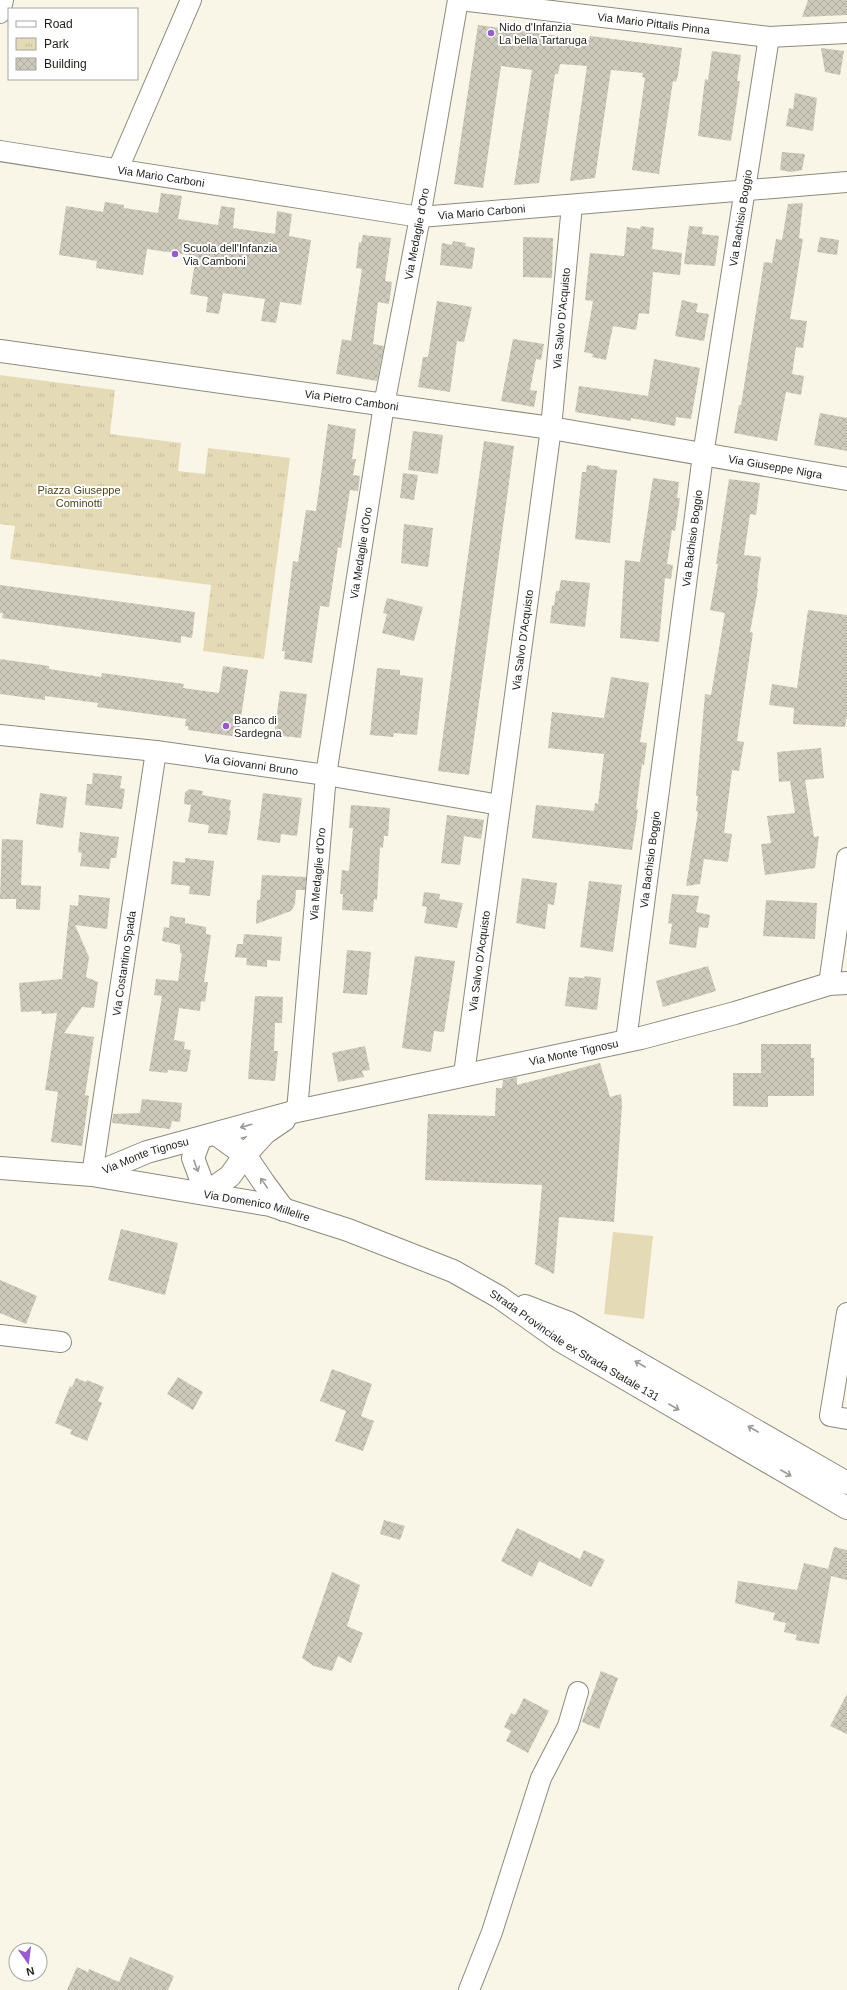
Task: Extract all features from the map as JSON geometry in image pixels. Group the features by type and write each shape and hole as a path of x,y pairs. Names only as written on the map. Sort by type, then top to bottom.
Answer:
{"street":[{"path":"0,13 3,0"},
{"path":"118,170 191,0"},
{"name":"Via Mario Pittalis Pinna","path":"459,0 769,37 847,33"},
{"name":"Via Medaglie d'Oro","path":"297,1111 326,775 384,405 459,0"},
{"name":"Via Bachisio Boggio","path":"626,1041 703,455 769,37"},
{"name":"Via Mario Carboni","path":"0,151 420,217 744,192 847,182"},
{"name":"Via Salvo D'Acquisto","path":"464,1074 551,428 572,205"},
{"name":"Via Pietro Camboni","path":"0,351 551,428 703,455"},
{"name":"Via Giuseppe Nigra","path":"703,455 847,479"},
{"name":"Via Giovanni Bruno","path":"0,735 156,751 326,775 500,805"},
{"name":"Via Costantino Spada","path":"92,1175 156,751"},
{"path":"838,984 847,858"},
{"name":"Via Monte Tignosu","path":"92,1175 147,1152 297,1111 464,1074 626,1041 735,1013 838,984"},
{"name":"Via Monte Tignosu","path":"208,1136 193,1158 206,1193 230,1176 245,1154 265,1133 297,1111"},
{"path":"208,1136 245,1154 284,1210"},
{"name":"Via Domenico Millelire","path":"0,1168 92,1175 270,1205 348,1230 453,1271 499,1297"},
{"name":"Strada Provinciale ex Strada Statale 131","path":"499,1297 569,1323 847,1483"},
{"name":"Strada Provinciale ex Strada Statale 131","path":"499,1297 561,1341 847,1508"},
{"path":"838,1418 847,1313"},
{"path":"0,1335 61,1342"},
{"path":"469,1990 492,1932 541,1778 568,1726 578,1692"}],"green space":[{"name":"Piazza Giuseppe Cominotti","path":"0,375 115,390 110,434 181,443 178,471 205,474 208,448 290,458 264,659 203,651 211,585 10,559 15,526 0,524"},
{"path":"613,1232 653,1236 644,1319 604,1314"}],"building":[{"path":"808,0 847,0 847,15 802,17"},
{"path":"478,25 589,40 590,36 682,48 678,75 676,82 673,81 659,174 632,170 645,78 642,77 643,73 611,70 595,178 570,181 587,66 560,64 558,74 555,74 539,183 514,185 532,70 501,66 483,188 454,184"},
{"path":"821,48 844,51 840,75 825,72"},
{"path":"712,51 741,55 737,81 740,81 731,141 698,136 705,79 708,80"},
{"path":"795,93 817,98 813,131 786,126 789,108 793,109"},
{"path":"782,152 805,154 802,170 791,172 780,170"},
{"path":"161,193 182,196 178,219 218,225 221,206 235,208 233,228 275,234 277,211 292,214 289,236 311,240 301,305 280,302 276,323 261,321 265,299 223,293 219,314 206,312 208,297 190,294 196,256 147,249 143,275 96,268 97,261 59,255 66,206 103,212 105,202 124,205 124,208 158,213"},
{"path":"803,203 799,238 803,239 790,319 807,321 803,348 796,347 792,374 804,376 801,395 786,392 777,441 734,433 739,405 741,405 764,262 772,263 776,239 782,240 788,204"},
{"path":"641,226 654,228 652,249 682,253 680,275 653,272 649,314 639,313 636,330 613,326 606,360 592,357 593,354 584,352 593,301 585,300 590,253 624,256 627,227 640,229"},
{"path":"689,226 703,227 702,234 719,236 715,266 684,264"},
{"path":"363,235 391,238 385,281 392,282 389,304 378,302 373,344 384,346 377,381 336,374 342,339 351,341 362,269 356,268 359,242 361,243"},
{"path":"523,237 553,238 552,278 523,277"},
{"path":"820,237 839,240 837,255 817,252"},
{"path":"453,241 466,243 465,246 475,248 472,269 440,265 442,243 452,245"},
{"path":"682,300 698,304 696,312 709,314 704,341 675,336"},
{"path":"437,301 472,307 464,342 457,341 450,392 418,387 423,357 428,357"},
{"path":"513,339 544,344 541,360 536,359 530,390 537,391 534,407 501,401"},
{"path":"654,359 700,368 691,419 676,417 675,426 631,418 631,421 575,412 579,386 648,396"},
{"path":"820,413 847,418 847,451 814,445"},
{"path":"328,424 356,429 352,459 356,459 353,475 360,476 358,491 350,490 341,548 338,547 329,607 320,606 312,663 284,659 285,651 282,651 293,561 298,562 306,510 316,511"},
{"path":"413,431 443,435 438,474 408,470"},
{"path":"484,441 514,446 469,775 438,771"},
{"path":"587,465 597,466 602,469 617,470 610,543 575,539 582,472 586,472"},
{"path":"403,473 418,475 414,500 400,498"},
{"path":"653,478 679,482 677,498 680,498 675,531 672,530 667,564 673,565 671,579 665,578 659,642 620,638 625,560 640,562"},
{"path":"729,479 760,483 756,515 750,514 744,555 761,557 758,589 750,632 753,633 737,741 744,742 739,771 732,770 724,833 732,834 728,862 704,859 700,884 686,886 698,812 696,811 698,796 696,796 705,694 711,695 725,613 710,610 718,564 716,564"},
{"path":"404,524 433,528 428,567 401,563"},
{"path":"561,580 590,583 585,627 550,623 552,605 554,606 556,591 559,591"},
{"path":"0,585 195,612 192,638 181,636 181,643 2,618 3,613 0,613"},
{"path":"387,598 423,607 414,641 382,633 387,614 383,613"},
{"path":"808,610 847,615 847,715 845,727 793,724 794,708 769,705 772,684 797,688"},
{"path":"0,659 49,666 49,669 101,677 102,673 184,684 183,688 219,693 223,666 248,670 238,737 188,730 188,726 185,726 186,719 97,707 98,703 45,696 45,700 0,694"},
{"path":"377,668 400,670 400,675 423,678 417,735 394,733 393,737 370,735"},
{"path":"611,677 649,683 640,742 647,743 644,765 642,764 636,809 638,810 632,850 532,838 536,805 594,811 595,803 598,804 604,754 548,748 552,712 604,718"},
{"path":"280,691 307,694 301,738 274,735"},
{"path":"821,748 824,778 805,780 814,837 819,836 815,868 765,875 761,844 771,843 767,816 795,813 790,781 779,782 777,752"},
{"path":"93,773 122,776 120,788 125,789 122,809 85,805 87,784 92,784"},
{"path":"190,789 203,791 202,795 231,800 229,810 231,811 227,835 208,833 209,825 188,822 191,805 184,804 185,792"},
{"path":"40,793 67,797 63,828 36,824"},
{"path":"263,793 302,798 297,836 281,834 280,843 257,840"},
{"path":"351,805 390,808 388,836 384,836 383,848 380,847 377,900 374,899 373,912 342,910 343,894 340,894 342,870 349,871 353,828 349,828"},
{"path":"447,815 484,820 481,839 464,836 460,865 441,863"},
{"path":"80,832 119,837 116,858 111,858 109,869 80,866 82,853 78,852"},
{"path":"2,839 23,840 21,885 41,886 40,910 16,909 16,899 0,899"},
{"path":"185,858 214,861 210,896 189,894 190,886 171,884 173,861 185,863"},
{"path":"262,875 306,877 305,890 296,890 295,904 291,911 256,924 257,900 260,900"},
{"path":"522,878 557,883 554,905 548,904 545,929 516,923"},
{"path":"589,881 622,885 613,952 580,947"},
{"path":"424,892 440,894 439,899 463,903 457,928 424,923 427,907 422,906"},
{"path":"672,894 699,896 696,912 710,915 708,928 699,927 696,948 669,944 672,924 668,923"},
{"path":"79,895 110,898 107,929 75,925 89,957 86,977 98,982 94,1008 82,1007 64,1033 94,1037 85,1095 89,1096 82,1146 51,1142 58,1092 45,1090 57,1013 42,1014 41,1011 21,1012 19,983 62,979 70,905 78,906"},
{"path":"766,900 817,903 815,939 763,936"},
{"path":"170,916 185,918 185,923 206,927 206,934 211,935 204,982 208,982 205,1002 201,1001 200,1011 179,1008 174,1040 185,1042 184,1049 191,1050 187,1072 168,1070 167,1073 149,1071 162,996 154,995 156,979 178,981 182,953 180,953 180,945 162,941 164,927 169,928"},
{"path":"244,934 282,937 280,961 267,960 267,967 246,965 247,958 235,957 237,944 243,944"},
{"path":"347,950 371,952 367,995 343,993"},
{"path":"415,956 455,961 444,1032 434,1031 431,1052 402,1048"},
{"path":"708,966 716,991 663,1007 656,981"},
{"path":"585,976 601,978 597,1010 565,1006 569,977 584,978"},
{"path":"255,996 283,997 282,1023 275,1023 274,1051 278,1051 275,1081 248,1079"},
{"path":"761,1044 811,1044 811,1058 814,1058 814,1096 768,1096 768,1107 733,1106 733,1073 761,1073"},
{"path":"365,1046 370,1070 362,1071 364,1077 338,1082 332,1053"},
{"path":"600,1063 610,1097 621,1094 622,1105 614,1222 559,1217 554,1274 535,1264 542,1185 425,1180 428,1114 495,1116 496,1088 502,1088 503,1080 517,1077 517,1085"},
{"path":"142,1099 182,1103 180,1122 172,1121 170,1129 112,1123 113,1114 140,1113"},
{"path":"121,1229 178,1243 165,1295 108,1280"},
{"path":"0,1280 37,1296 26,1324 0,1313"},
{"path":"332,1369 372,1384 361,1416 374,1421 363,1451 335,1441 346,1411 320,1401"},
{"path":"178,1377 203,1392 193,1410 167,1394"},
{"path":"76,1378 86,1382 87,1380 104,1387 98,1401 102,1403 87,1441 70,1434 72,1430 55,1423 70,1386 72,1387"},
{"path":"384,1520 405,1526 400,1540 380,1534"},
{"path":"517,1528 580,1559 584,1550 605,1560 591,1587 539,1561 532,1577 501,1561"},
{"path":"834,1547 847,1550 847,1580 831,1576 819,1644 795,1640 797,1635 784,1632 786,1623 773,1620 775,1613 735,1603 738,1581 797,1590 804,1563 828,1569"},
{"path":"332,1572 360,1585 347,1626 363,1633 351,1663 338,1656 332,1671 314,1666 302,1658"},
{"path":"601,1671 618,1678 599,1729 582,1722"},
{"path":"847,1694 847,1734 830,1726"},
{"path":"524,1698 549,1711 528,1753 506,1741 511,1731 504,1727 511,1713 515,1715"},
{"path":"130,1957 174,1976 168,1990 67,1990 77,1967 88,1972 89,1969 119,1982"}],"place":[{"name":"Nido d'Infanzia La bella Tartaruga","path":"491,33"},
{"name":"Scuola dell'Infanzia Via Camboni","path":"175,254"},
{"name":"Banco di Sardegna","path":"226,726"}]}
